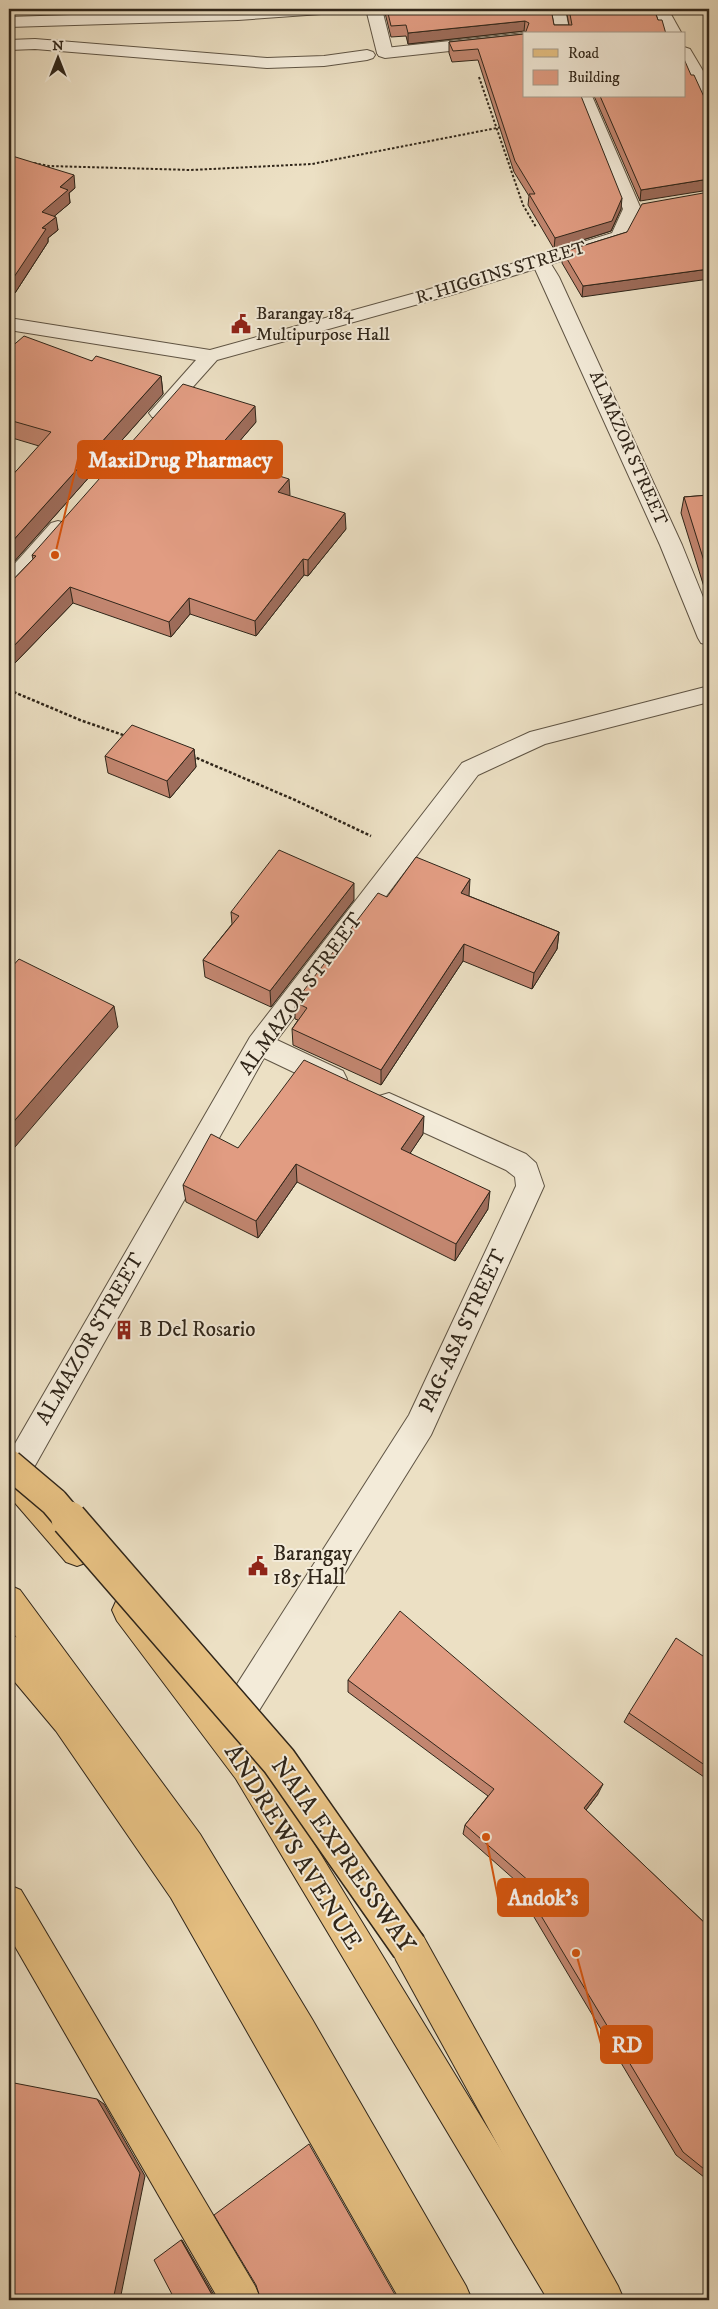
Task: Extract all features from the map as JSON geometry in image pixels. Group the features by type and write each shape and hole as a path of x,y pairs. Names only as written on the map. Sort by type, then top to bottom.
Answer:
{"main road":[{"name":"ANDREWS AVENUE","path":"10,1471 123,1604 248,1767 570,2300"},
{"name":"NAIA EXPRESSWAY","path":"10,1471 54,1502 279,1761 409,1947 604,2300"},
{"path":"9,1601 188,1846 299,2032 452,2300"},
{"path":"9,1650 68,1719 184,1886 422,2300"},
{"path":"9,1902 241,2300"}],"street":[{"path":"9,22 238,14 321,9"},
{"path":"374,9 385,53 523,38"},
{"path":"557,9 562,32"},
{"path":"660,9 673,32"},
{"path":"9,45 35,44 267,63 324,61 367,55"},
{"path":"686,55 709,95"},
{"name":"R. HIGGINS STREET","path":"210,356 444,291 619,237 639,207 592,118 585,98"},
{"name":"ALMAZOR STREET","path":"547,260 550,277 667,536 709,638"},
{"path":"9,324 210,356"},
{"path":"145,430 210,356"},
{"path":"9,583 73,511"},
{"name":"ALMAZOR STREET","path":"10,1471 258,1044 470,769 538,738 709,694"},
{"name":"PAG-ASA STREET","path":"224,1737 420,1425 530,1186 530,1176 524,1167 516,1162 258,1044"}],"path":[{"path":"468,43 522,205 547,260"},
{"path":"33,163 49,166 191,170 312,164 505,127"},
{"path":"698,272 709,286"},
{"path":"9,690 110,733 127,737"},
{"path":"184,753 296,800 405,853"}],"building":[{"path":"387,9 551,9 554,25 572,25 569,9 654,9 658,20 662,20 665,32 526,32 529,23 525,21 408,33 406,25 391,26"},
{"path":"523,34 523,98 582,98 622,198 612,221 555,238 529,194 535,194 515,161 478,49 453,51 449,42"},
{"path":"686,64 691,75 694,75 705,99 709,98 709,179 641,190 601,98 686,98"},
{"path":"9,155 74,175 60,187 68,190 42,212 56,217 42,228 46,229 12,280 9,279"},
{"path":"709,192 709,269 583,286 563,252 627,232 642,204"},
{"path":"24,336 92,361 96,356 161,376 9,545 9,479 51,432 9,420 9,349"},
{"path":"183,384 255,406 212,455 289,479 278,492 345,513 308,560 303,559 255,621 189,598 169,622 70,587 10,650 9,584 36,556 32,555"},
{"path":"709,495 709,577 684,497"},
{"path":"132,725 194,749 167,781 105,756"},
{"path":"279,850 354,883 270,991 203,960 239,916 231,912"},
{"path":"416,857 470,879 461,893 559,932 534,973 464,944 381,1070 292,1029 307,1008 295,1002 378,893 387,897"},
{"path":"19,959 114,1006 9,1127 9,970"},
{"path":"304,1060 424,1116 401,1149 490,1191 456,1244 296,1164 256,1221 183,1185 211,1134 238,1148"},
{"path":"400,1611 603,1784 584,1808 709,1927 709,2173 683,2152 531,1899 538,1889 465,1825 494,1789 348,1680"},
{"path":"676,1638 709,1660 709,1768 629,1713"},
{"path":"9,2082 97,2099 140,2173 113,2300 9,2300"},
{"path":"309,2144 398,2300 261,2300 256,2285 214,2215"},
{"path":"181,2240 215,2300 175,2300 154,2260"}],"place":[{"name":"Barangay 184 Multipurpose Hall","path":"241,324"},
{"name":"MaxiDrug Pharmacy","path":"55,555"},
{"name":"B Del Rosario","path":"124,1330"},
{"name":"Barangay 185 Hall","path":"258,1566"},
{"name":"Andok's","path":"486,1837"},
{"name":"RD","path":"576,1953"}]}
